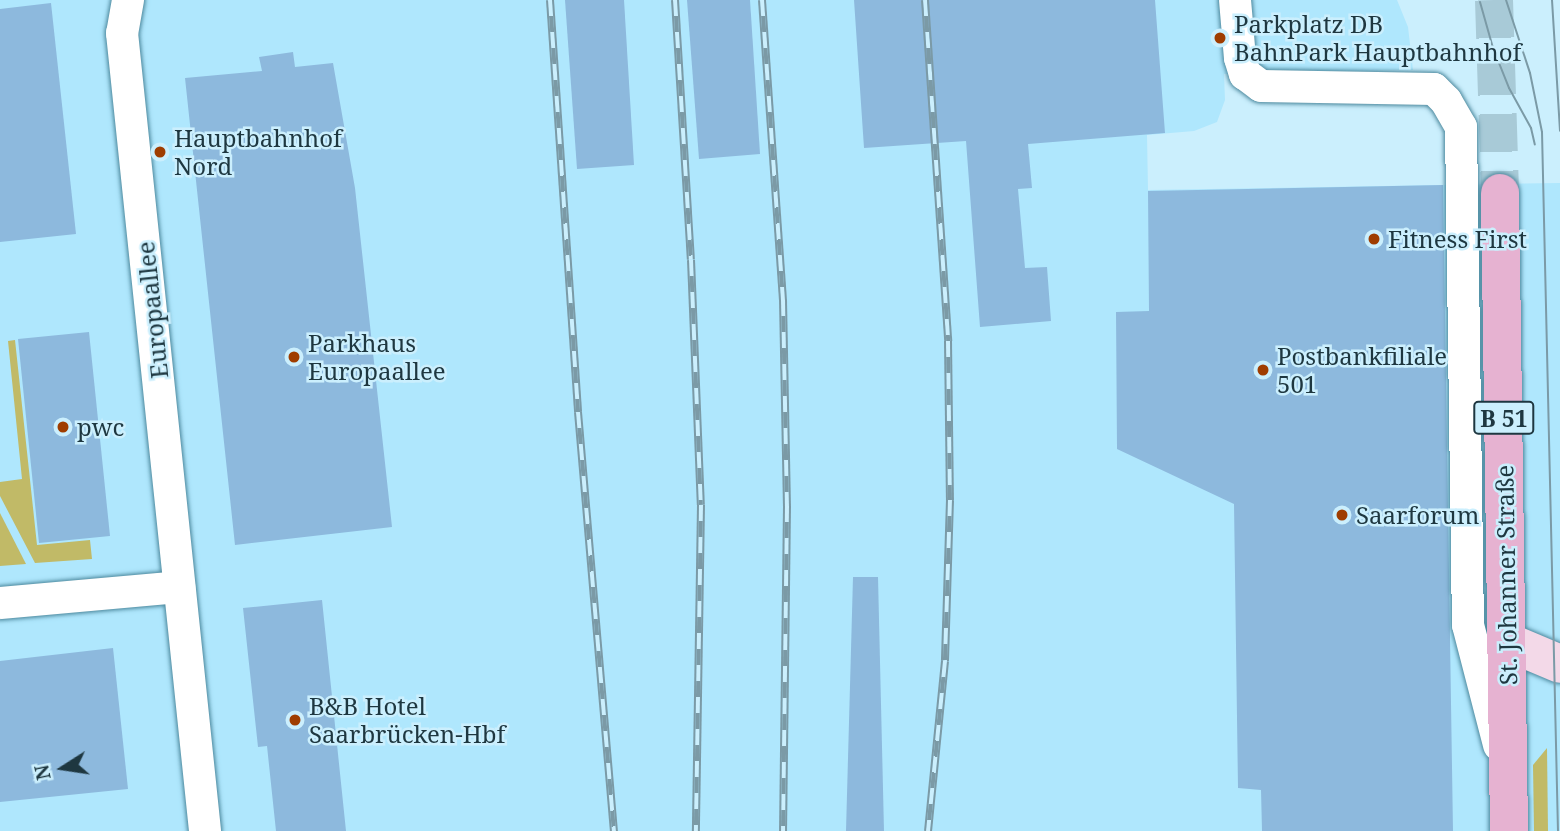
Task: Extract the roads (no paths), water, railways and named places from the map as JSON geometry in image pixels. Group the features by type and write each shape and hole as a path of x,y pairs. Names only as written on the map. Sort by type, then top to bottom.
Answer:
{"main road":[{"name":"St. Johanner Straße","path":"1500,192 1509,831"}],"street":[{"name":"Europaallee","path":"103,0 122,33"},
{"name":"Europaallee","path":"128,0 122,33 205,831"},
{"path":"1235,0 1240,58 1245,74 1261,86 1434,89 1447,101 1461,127 1468,625 1509,783"},
{"path":"0,603 179,587"},
{"path":"1508,642 1560,664"}],"tunnel":[{"path":"1494,0 1500,193"}],"tram line":[{"path":"1506,0 1530,73 1542,132 1558,831"},
{"path":"1552,0 1560,131"},
{"path":"1480,2 1493,48 1509,88 1531,128 1535,145"}],"railway":[{"path":"550,0 578,412 614,831"},
{"path":"675,0 691,260 701,505 696,831"},
{"path":"762,0 783,300 787,506 783,831"},
{"path":"925,0 948,341 950,500 945,661 928,831"}],"place":[{"name":"Parkplatz DB BahnPark Hauptbahnhof","path":"1220,38"},
{"name":"Hauptbahnhof Nord","path":"160,152"},
{"name":"Fitness First","path":"1374,239"},
{"name":"Parkhaus Europaallee","path":"294,357"},
{"name":"Postbankfiliale 501","path":"1263,370"},
{"name":"pwc","path":"63,427"},
{"name":"Saarforum","path":"1342,515"},
{"name":"B&B Hotel Saarbrücken-Hbf","path":"295,720"}]}
